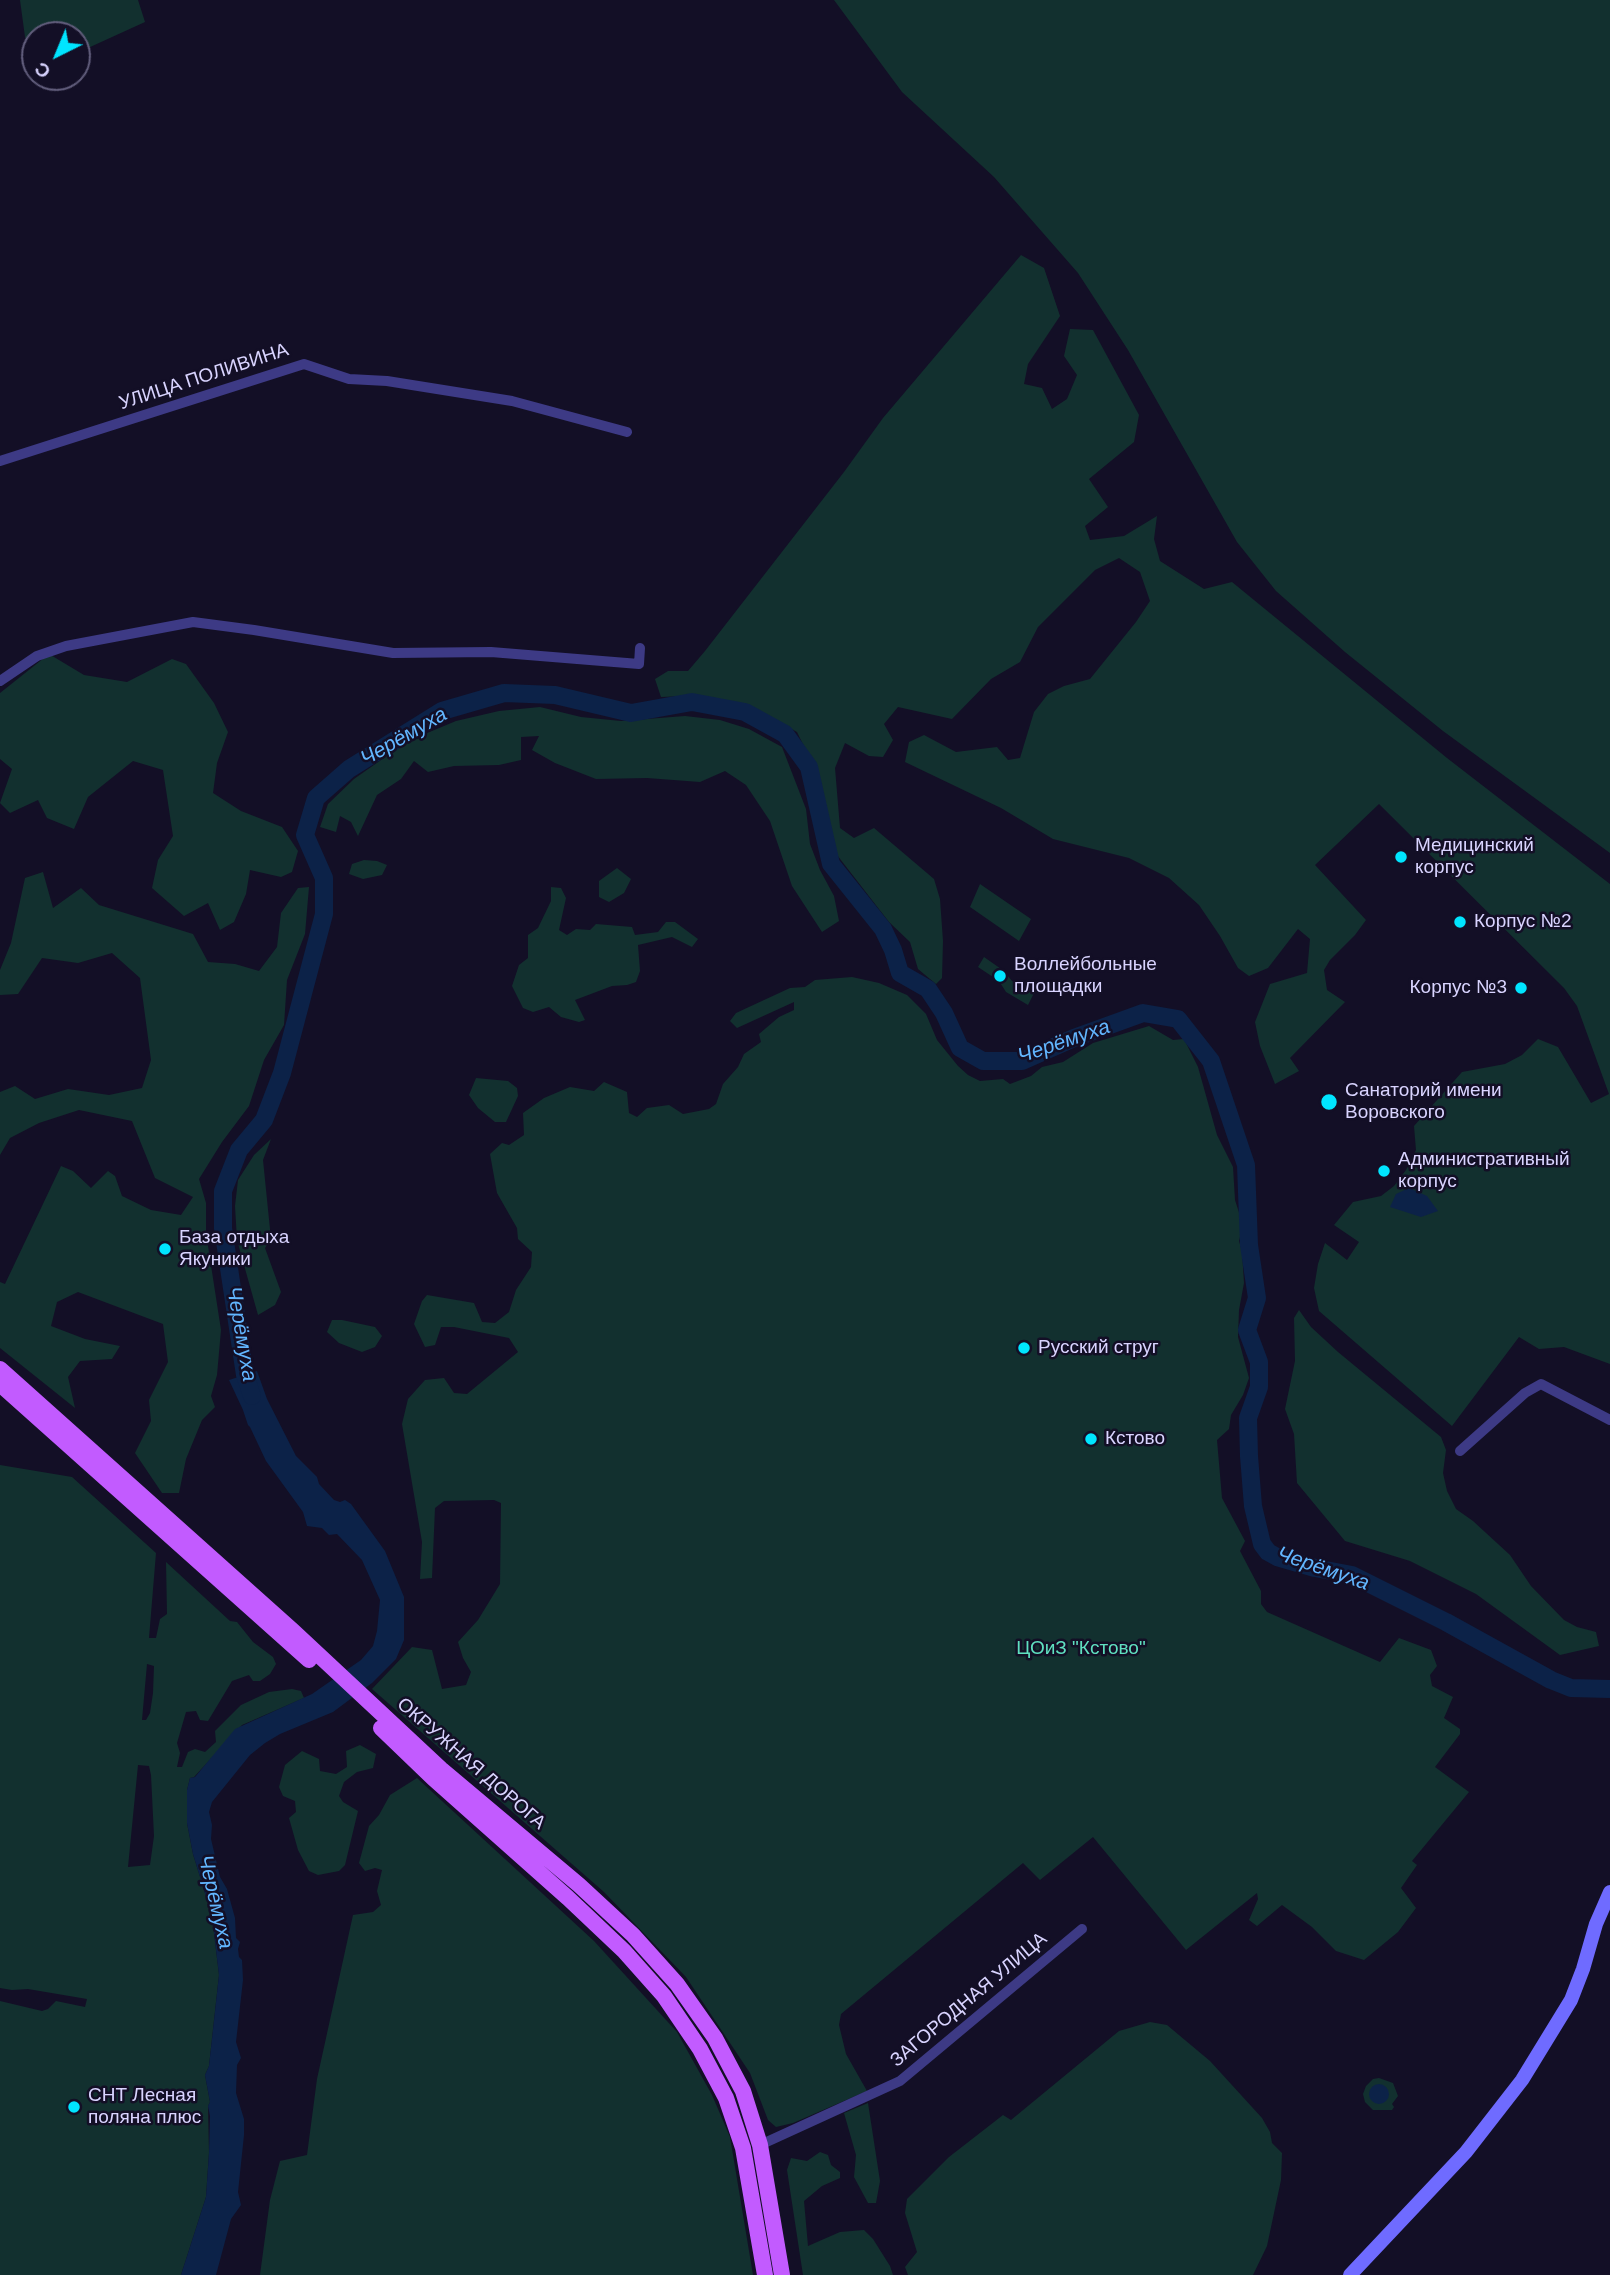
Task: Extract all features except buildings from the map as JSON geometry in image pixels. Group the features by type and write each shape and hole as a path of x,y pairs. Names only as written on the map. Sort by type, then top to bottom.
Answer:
{"main road":[{"name":"ОКРУЖНАЯ ДОРОГА","path":"0,1368 306,1650 386,1726 433,1778 578,1907 624,1951 664,1996 700,2049 726,2098 743,2148 765,2275"},
{"name":"ОКРУЖНАЯ ДОРОГА","path":"0,1384 306,1650"},
{"name":"ОКРУЖНАЯ ДОРОГА","path":"386,1726 579,1885 633,1935 677,1984 715,2038 743,2091 760,2145 782,2275"},
{"path":"1350,2275 1466,2152 1522,2080 1571,2000 1610,1892"}],"street":[{"name":"УЛИЦА ПОЛИВИНА","path":"0,461 304,364 349,379 387,382 512,401 627,432"},
{"path":"0,681 37,656 66,646 193,622 393,653 491,652 639,664 640,648"},
{"path":"1460,1451 1525,1392 1541,1384 1610,1420"},
{"name":"ЗАГОРОДНАЯ УЛИЦА","path":"760,2145 900,2081 1082,1928"}],"green space":[{"path":"20,0 138,0 145,22 91,47 91,21 23,21"},
{"path":"834,0 1610,0 1610,853 1443,731 1345,652 1276,591 1237,542 1128,350 1078,273 994,177 902,92"},
{"path":"1021,255 1044,268 1060,316 1028,364 1024,384 1042,388 1052,409 1067,399 1077,375 1064,356 1070,329 1093,330 1139,415 1134,442 1089,479 1108,507 1085,526 1090,540 1124,536 1157,516 1154,539 1160,561 1204,589 1232,582 1447,758 1610,884 1610,1364 1564,1347 1539,1349 1519,1337 1452,1426 1319,1311 1314,1288 1325,1243 1347,1260 1359,1242 1334,1225 1353,1202 1381,1196 1394,1186 1416,1150 1414,1126 1462,1072 1505,1064 1522,1055 1538,1039 1558,1047 1591,1103 1609,1094 1577,1006 1564,988 1379,804 1315,865 1366,920 1324,970 1327,990 1345,1002 1290,1058 1299,1071 1275,1084 1260,1046 1255,1022 1270,984 1307,973 1310,939 1298,929 1268,968 1249,976 1238,968 1199,905 1169,878 1129,858 1053,839 1001,808 905,762 909,742 924,735 956,752 997,747 1008,760 1020,758 1034,712 1048,694 1064,686 1090,679 1150,601 1140,572 1119,558 1095,570 1038,627 1020,662 991,679 952,719 898,707 884,724 893,740 883,757 869,756 845,743 835,768 840,828 854,838 874,828 934,879 940,899 943,941 942,978 936,984 918,969 910,942 889,922 837,855 829,836 816,771 797,732 770,717 719,702 685,696 661,697 655,679 668,671 688,671 883,418"},
{"path":"49,654 84,675 127,682 172,659 186,664 214,703 228,732 217,763 213,793 241,811 282,827 298,851 292,872 281,877 250,870 246,894 234,922 220,930 208,903 184,916 152,888 158,860 173,836 163,770 133,761 88,797 74,829 47,818 38,800 10,813 0,803 12,769 0,759 0,693"},
{"path":"540,707 581,717 621,721 685,716 720,720 749,729 782,747 806,809 810,844 834,896 839,921 822,932 792,886 770,821 746,785 725,771 700,782 647,778 596,779 555,763 532,750 539,736 521,737 521,760 499,765 454,766 428,772 414,761 401,779 377,795 358,836 351,822 340,816 336,832 320,827 328,804 354,779 408,741 456,721 499,711"},
{"path":"364,860 387,865 382,875 363,879 349,874 352,864"},
{"path":"617,868 631,879 624,893 609,902 599,897 599,881"},
{"path":"43,872 53,908 81,888 99,905 193,934 208,962 235,964 259,971 277,947 281,913 298,888 309,887 305,934 287,980 284,1025 264,1060 249,1106 199,1179 206,1203 206,1233 221,1330 217,1375 211,1396 215,1407 202,1420 186,1459 179,1493 162,1493 135,1453 151,1421 149,1400 168,1362 163,1324 78,1292 57,1302 51,1326 85,1339 120,1346 112,1359 80,1361 68,1377 75,1408 0,1348 0,1282 5,1284 61,1166 73,1171 91,1188 108,1171 115,1176 122,1196 151,1210 181,1215 193,1197 155,1178 132,1121 79,1110 39,1123 10,1138 0,1155 0,1092 15,1086 35,1099 68,1089 109,1095 142,1088 151,1060 140,978 112,953 78,963 42,958 18,994 0,995 0,970 11,943 25,878"},
{"path":"980,884 1031,919 1019,941 970,907"},
{"path":"551,887 561,888 566,898 559,930 567,935 576,929 590,930 596,924 632,927 635,935 658,932 666,922 675,922 698,939 692,947 672,937 638,945 640,971 636,982 612,986 575,1000 585,1020 579,1022 561,1017 549,1007 533,1012 523,1008 512,986 519,965 528,958 528,935 538,928 551,901"},
{"name":"Воллейбольные площадки","path":"984,957 1004,971 1012,981 1034,993 1028,1005 1006,992 999,981 978,967"},
{"name":"ЦОиЗ \"Кстово\"","path":"852,977 879,983 907,995 926,1014 937,1040 958,1066 980,1081 1003,1079 1010,1084 1031,1076 1042,1067 1063,1062 1093,1043 1149,1026 1173,1040 1184,1039 1198,1067 1217,1135 1233,1167 1235,1200 1243,1225 1239,1241 1244,1283 1238,1337 1249,1378 1231,1415 1229,1429 1217,1440 1222,1498 1245,1541 1240,1551 1261,1591 1261,1604 1267,1612 1380,1662 1399,1638 1431,1650 1437,1666 1430,1675 1432,1686 1453,1697 1444,1718 1460,1729 1460,1734 1435,1767 1469,1792 1412,1861 1417,1865 1401,1888 1416,1908 1398,1932 1364,1960 1336,1951 1312,1927 1282,1905 1257,1926 1249,1920 1258,1899 1257,1893 1186,1950 1093,1837 1040,1880 1023,1863 841,2014 839,2025 846,2054 867,2091 793,2123 776,2127 768,2120 750,2073 686,1977 604,1892 372,1689 412,1647 432,1650 442,1689 466,1685 471,1672 458,1642 478,1620 500,1584 501,1503 494,1500 444,1501 435,1508 432,1578 420,1579 422,1542 402,1424 408,1399 425,1380 444,1378 454,1393 467,1394 518,1352 509,1338 454,1327 441,1327 435,1345 425,1347 414,1324 422,1301 427,1295 474,1303 482,1322 495,1323 509,1312 516,1290 531,1267 532,1252 518,1239 517,1228 497,1193 490,1154 502,1143 509,1145 524,1135 523,1113 544,1098 570,1087 594,1091 604,1082 627,1092 629,1113 637,1117 647,1108 669,1105 683,1114 709,1109 716,1104 723,1084 738,1067 744,1054 761,1042 759,1034 779,1017 794,1010 794,1002 737,1028 730,1021 736,1013 790,988 805,987 815,980"},
{"path":"476,1078 508,1081 517,1088 518,1096 506,1122 495,1122 478,1108 469,1095"},
{"path":"271,1139 263,1160 271,1239 265,1248 281,1292 275,1305 258,1315 237,1240 235,1206 238,1180 254,1155"},
{"path":"1299,1310 1311,1327 1338,1352 1441,1437 1446,1450 1443,1473 1447,1491 1456,1509 1510,1555 1531,1586 1564,1620 1596,1632 1599,1646 1560,1655 1476,1594 1410,1561 1345,1541 1297,1483 1294,1434 1285,1409 1295,1361 1294,1318"},
{"path":"332,1320 375,1327 382,1336 375,1347 362,1352 339,1343 327,1332"},
{"path":"0,1465 72,1477 156,1553 149,1638 156,1638 160,1619 167,1614 166,1562 230,1621 237,1622 253,1642 273,1657 276,1664 270,1674 260,1681 253,1681 249,1675 232,1681 208,1721 200,1720 196,1711 186,1712 177,1743 180,1753 177,1767 182,1767 188,1752 195,1749 205,1752 216,1742 215,1731 241,1705 269,1692 292,1689 301,1691 304,1698 242,1725 194,1777 190,1778 187,1790 187,1823 193,1854 212,1916 219,1975 209,2066 205,2075 210,2102 206,2197 181,2275 0,2275 0,2001 42,2011 56,2001 85,2007 87,1999 28,1989 0,1988","holes":["147,1664 154,1666 153,1693 150,1713 146,1720 142,1720","138,1765 149,1766 154,1836 150,1865 128,1867"]},
{"path":"360,1745 376,1754 373,1768 357,1772 344,1782 339,1796 343,1802 358,1811 345,1865 339,1871 318,1875 309,1871 298,1850 289,1818 296,1812 295,1801 283,1796 279,1787 285,1765 302,1751 319,1759 320,1771 336,1774 347,1767 346,1751"},
{"path":"417,1778 594,1941 677,2032 712,2095 730,2137 753,2275 260,2275 270,2200 280,2161 307,2155 317,2079 353,1915 373,1912 381,1905 377,1891 382,1870 375,1868 365,1871 359,1863 369,1826 379,1815 390,1795"},
{"path":"1150,2022 1167,2025 1210,2061 1262,2118 1270,2132 1272,2143 1282,2153 1281,2180 1267,2246 1253,2275 908,2275 905,2267 917,2252 905,2213 907,2199 949,2157 1003,2115 1011,2120 1119,2031"},
{"path":"1379,2078 1393,2083 1398,2096 1392,2104 1392,2110 1373,2110 1365,2102 1363,2094 1366,2086 1373,2079"},
{"path":"868,2103 880,2181 876,2203 868,2203 854,2177 856,2155 844,2113"},
{"path":"820,2152 828,2155 831,2165 840,2172 840,2178 822,2186 804,2201 808,2246 840,2232 864,2230 873,2239 893,2275 803,2275 787,2170 791,2158 807,2161"}],"water":[{"path":"1409,1188 1427,1196 1438,1211 1421,1217 1390,1207 1396,1194"},
{"name":"Черёмуха","path":"257,1371 267,1399 296,1456 317,1477 319,1484 334,1500 345,1500 351,1504 385,1551 404,1597 404,1640 396,1659 372,1683 333,1712 265,1743 250,1755 212,1802 209,1812 211,1839 220,1877 227,1889 235,1918 236,1938 240,1942 239,1957 242,1960 243,1980 236,2042 241,2058 237,2065 236,2093 244,2119 238,2192 241,2205 231,2219 216,2275 181,2275 206,2197 210,2102 205,2075 209,2066 219,1975 212,1916 193,1854 187,1823 187,1790 190,1778 195,1777 235,1729 312,1694 361,1660 373,1646 380,1600 362,1560 337,1534 329,1535 322,1528 307,1526 303,1512 266,1461 229,1380"},
{"path":"1379,2084 1386,2087 1389,2094 1386,2101 1379,2104 1372,2101 1369,2094 1372,2087"}],"waterway":[{"name":"Черёмуха","path":"252,1396 245,1375 223,1228 223,1191 239,1150 264,1120 282,1073 324,914 324,878 305,835 316,798 349,769 442,711 504,693 555,695 631,713 692,702 745,712 785,734 809,767 831,864 883,929 900,973 928,989 944,1013 960,1048 983,1061 1022,1061 1074,1038 1143,1013 1178,1019 1211,1061 1246,1165 1249,1245 1257,1298 1247,1330 1259,1362 1259,1387 1248,1418 1249,1456 1253,1506 1262,1544 1268,1552 1315,1568 1352,1575 1446,1622 1551,1680 1571,1688 1610,1689"}],"place":[{"name":"Медицинский корпус","path":"1401,857"},
{"name":"Корпус №2","path":"1460,922"},
{"name":"Воллейбольные площадки","path":"1000,976"},
{"name":"Корпус №3","path":"1521,988"},
{"name":"Санаторий имени Воровского","path":"1329,1102"},
{"name":"Административный корпус","path":"1384,1171"},
{"name":"База отдыха Якуники","path":"165,1249"},
{"name":"Русский струг","path":"1024,1348"},
{"name":"Кстово","path":"1091,1439"},
{"name":"СНТ Лесная поляна плюс","path":"74,2107"}]}
